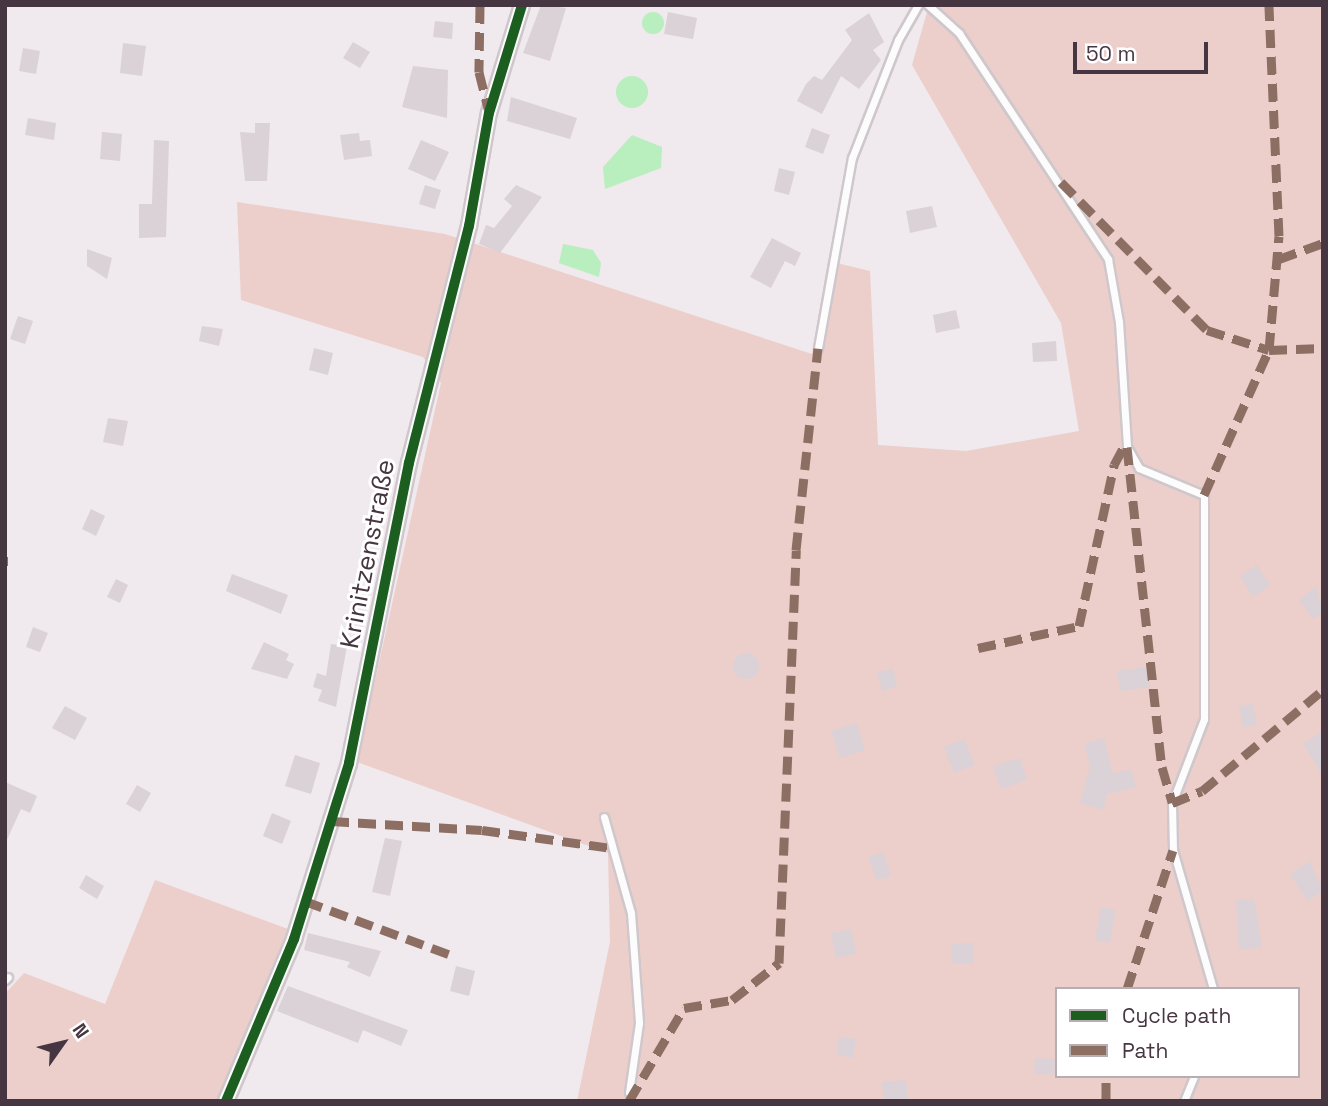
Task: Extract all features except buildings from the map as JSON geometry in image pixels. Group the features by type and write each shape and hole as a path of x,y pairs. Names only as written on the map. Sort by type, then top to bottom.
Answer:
{"street":[{"name":"Krinitzenstraße","path":"226,1101 295,939 349,763 409,463 469,226 489,113 522,5"}],"lane":[{"path":"818,348 852,158 898,40 918,5"},
{"path":"928,5 959,33 1108,259 1119,322 1127,447 1139,468 1204,495 1204,719 1172,803 1173,850 1212,987"},
{"path":"604,817 632,914 639,1023 629,1092"},
{"path":"1184,1101 1193,1078"}],"shaded area":[{"path":"929,5 1323,5 1323,1101 577,1101 610,942 608,853 357,762 441,383 423,357 241,300 237,202 445,234 812,354 828,261 870,271 878,445 966,451 1079,431 1061,323 912,65"},
{"path":"653,12 661,15 664,23 661,31 653,34 645,31 642,23 645,15"},
{"path":"632,76 643,81 648,92 643,103 632,108 621,103 616,92 621,81"},
{"path":"632,135 662,147 661,168 605,189 603,167"},
{"path":"563,244 593,250 601,263 599,277 559,263"},
{"path":"155,880 288,929 217,1101 5,1101 5,994 24,973 105,1004"}],"marked path":[{"path":"480,5 479,72 488,109"},
{"path":"1061,182 1207,330 1269,350 1279,236 1269,5"},
{"path":"1279,259 1323,243"},
{"path":"629,1101 684,1008 732,1000 779,963 796,550 818,348"},
{"path":"1204,495 1269,350 1323,348"},
{"path":"978,648 1079,626 1114,465 1126,442"},
{"path":"1127,447 1162,767 1172,803 1202,791 1323,690"},
{"path":"331,821 482,830 611,848"},
{"path":"1128,987 1173,850"},
{"path":"305,901 451,955"},
{"path":"1106,1078 1106,1101"}],"cycle path":[{"path":"226,1101 294,939 349,763 409,463 469,226 489,113 522,5"}]}
